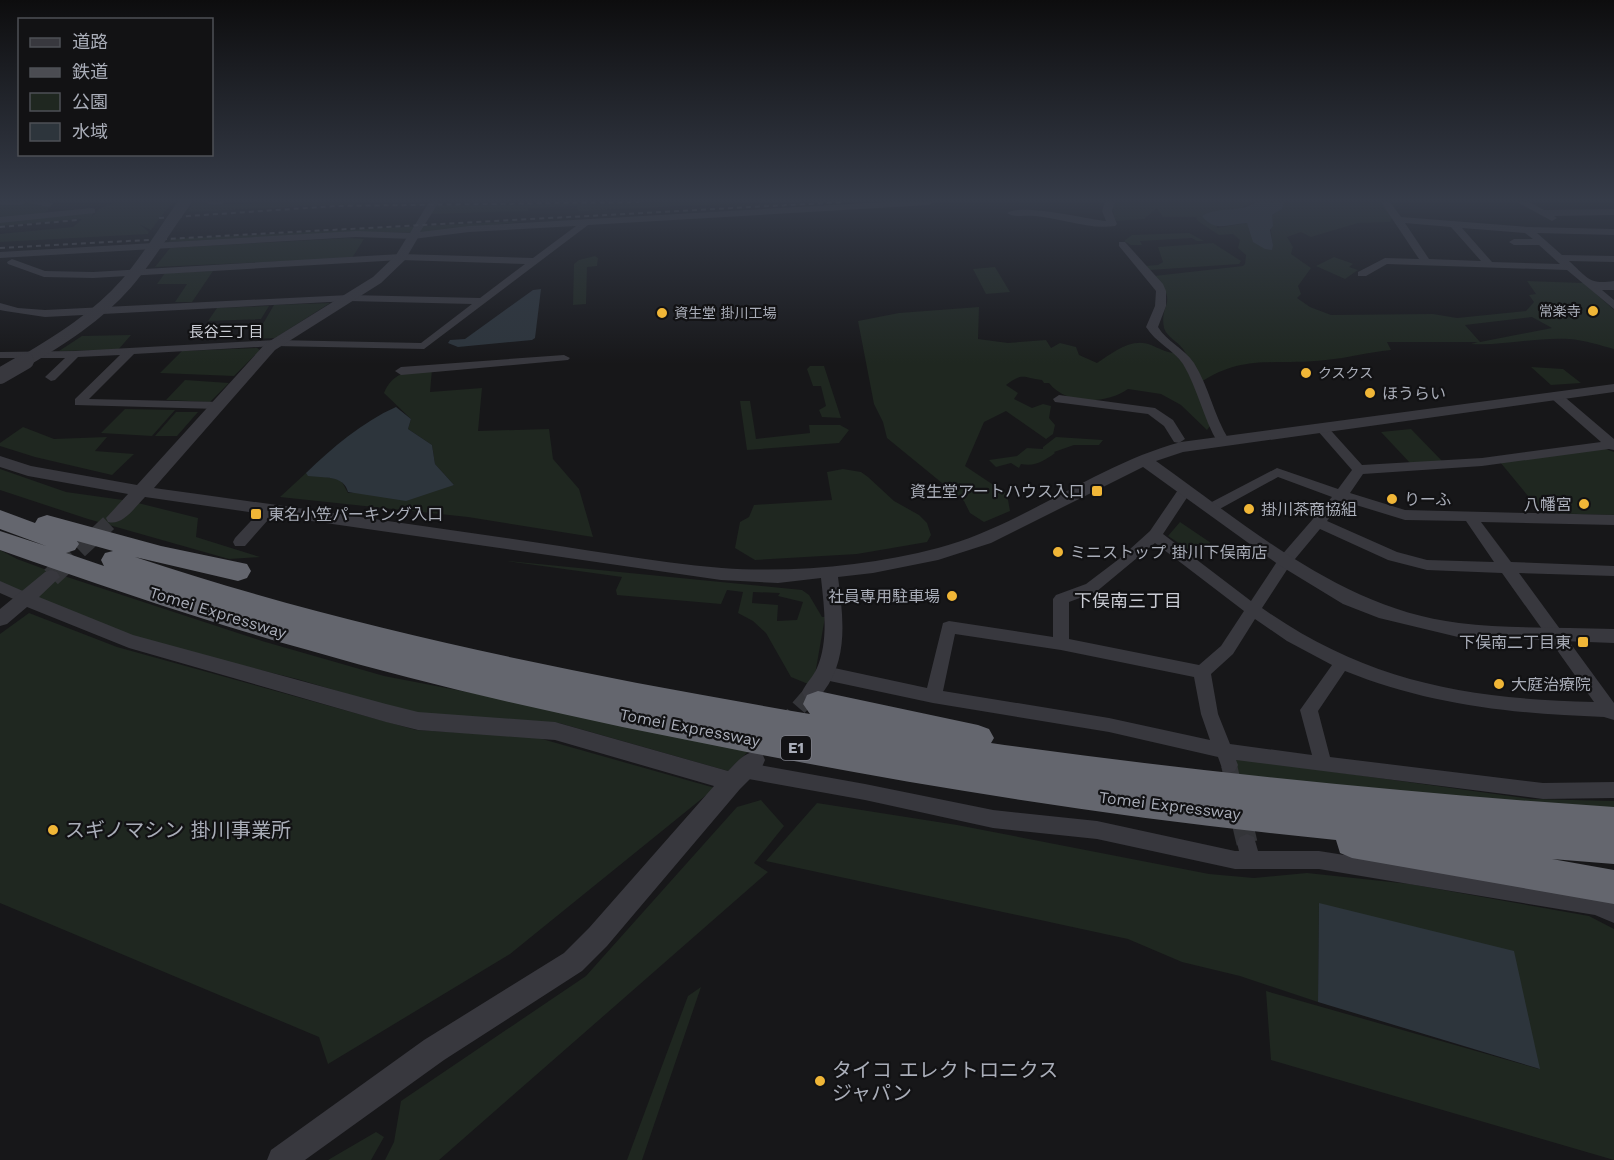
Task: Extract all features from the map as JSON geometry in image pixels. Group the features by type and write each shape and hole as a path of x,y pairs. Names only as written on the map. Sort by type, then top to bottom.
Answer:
{"highway":[{"path":"0,510 161,555 238,571"},
{"name":"Tomei Expressway","path":"0,519 127,565 313,620 500,666 733,714 915,746 1225,768 1447,810 1614,823"},
{"name":"Tomei Expressway","path":"0,540 177,601 310,640 439,674 723,734 1045,790 1310,822 1464,837 1614,848"},
{"path":"815,698 1225,768"},
{"path":"1045,790 1143,810 1614,887"}],"street":[{"path":"0,267 25,256"},
{"path":"0,376 73,330 112,298 126,284 146,256"},
{"path":"0,355 130,352 275,343 424,346 541,256"},
{"path":"1133,256 1159,285 1163,294 1163,300 1152,327 1156,336 1182,354 1197,379 1216,429 1223,440"},
{"path":"1422,256 1426,262"},
{"path":"1482,256 1489,264"},
{"path":"12,262 44,274 93,275 401,257 534,261"},
{"path":"114,518 275,343 378,280 401,257"},
{"path":"1558,258 1613,259"},
{"path":"1558,258 1591,286 1609,297 1614,306"},
{"path":"1362,274 1385,261 1568,267"},
{"path":"1591,286 1614,287 1613,284"},
{"path":"0,306 11,311 72,313 349,298 480,301"},
{"path":"303,343 317,330"},
{"path":"130,352 79,402 218,405"},
{"path":"51,377 75,354"},
{"path":"401,371 564,358"},
{"path":"0,461 28,471 140,491 721,574 778,576 829,573 873,567 938,554 985,539 1144,460 1181,447 1614,388"},
{"path":"1556,396 1613,445"},
{"path":"1059,399 1151,411 1169,423 1179,439"},
{"path":"1321,427 1359,470"},
{"path":"1359,470 1482,462 1613,445"},
{"path":"1144,460 1285,561 1349,599 1398,616 1458,630 1614,636"},
{"path":"1202,672 1227,650 1285,561 1342,494 1359,470"},
{"path":"1211,508 1277,472 1398,514 1614,520"},
{"path":"1061,644 1061,599 1092,588 1124,564 1155,535 1185,490"},
{"path":"240,542 270,509"},
{"path":"1470,517 1612,712"},
{"path":"1318,523 1393,556 1427,565 1614,571"},
{"path":"1155,535 1284,631 1342,663 1442,696 1501,706 1612,712"},
{"path":"815,698 835,641 829,573"},
{"path":"0,619 51,578"},
{"path":"0,587 129,641 418,720 555,731 743,771 865,792 993,819 1097,830 1235,860 1249,851 1319,860 1597,905 1614,913"},
{"path":"933,696 949,627 1061,644 1202,672"},
{"path":"1323,765 1309,710 1342,663"},
{"path":"1202,672 1212,723 1225,768"},
{"path":"825,673 933,696 1109,725 1225,768 1323,765 1542,791 1614,790"},
{"path":"281,1160 434,1050 573,962 598,937 743,771"}],"green space":[{"path":"164,256 353,256 352,258 155,267"},
{"path":"594,256 598,258 597,266 587,267 586,304 573,305 574,264 579,260"},
{"path":"1161,256 1233,256 1241,261 1239,264 1150,270 1145,266 1158,265 1163,262"},
{"path":"1246,256 1294,256 1311,268 1298,286 1301,294 1297,298 1310,307 1331,315 1433,314 1457,318 1526,311 1534,302 1529,295 1536,294 1527,281 1584,283 1614,310 1614,349 1569,339 1495,344 1387,342 1391,350 1326,360 1246,364 1216,374 1200,383 1186,353 1164,328 1166,292 1154,276 1245,264","holes":["1532,317 1552,328 1480,342 1465,325"]},
{"path":"1334,257 1353,264 1349,267 1358,270 1345,279 1316,266"},
{"path":"995,267 1010,292 986,294 973,269"},
{"path":"213,271 192,302 175,302 187,284 157,284 165,273"},
{"path":"330,303 275,338 254,339 274,305"},
{"path":"269,306 261,319 208,321 217,308"},
{"path":"979,307 978,339 1008,343 1046,340 1051,348 1060,343 1076,347 1079,355 1097,363 1122,347 1136,343 1144,343 1174,353 1190,371 1210,426 1207,430 1181,405 1161,394 1128,389 1099,400 1076,399 1066,396 1042,380 1016,378 1006,385 1018,393 1014,399 1032,408 1043,404 1051,406 1049,418 1055,425 1053,434 1046,439 1006,411 984,422 965,466 1007,494 1010,511 984,522 970,513 964,501 887,438 883,422 874,404 858,321 899,313"},
{"path":"131,335 118,350 59,351 82,336"},
{"path":"257,348 260,350 234,376 160,373 182,351"},
{"path":"810,366 824,366 841,418 822,417 819,410 826,406 821,386 813,386 807,369"},
{"path":"1531,367 1563,369 1581,383 1551,385"},
{"path":"432,369 430,392 482,388 478,431 549,429 553,459 579,489 593,537 468,517 280,497 306,473 341,480 348,493 454,485 435,464 432,445 408,429 411,419 384,393 392,380 404,373"},
{"path":"185,380 229,383 210,402 166,400"},
{"path":"740,401 750,401 756,439 810,433 809,425 840,425 849,430 839,443 747,450"},
{"path":"125,409 175,410 152,436 101,433"},
{"path":"176,412 198,412 177,436 155,436"},
{"path":"23,427 54,439 107,437 95,451 134,454 112,475 35,457 0,446 0,443"},
{"path":"1411,429 1442,461 1411,464 1381,432"},
{"path":"1056,437 1103,440 1099,445 1074,445 1054,452 1039,463 1021,464 1019,468 1011,463 996,467 989,460 1017,456 1027,448 1043,449"},
{"path":"1603,448 1614,452 1614,515 1542,513 1500,462"},
{"path":"0,469 66,492 130,501 198,518 196,537 260,557 229,559 88,519 0,490"},
{"path":"843,469 861,472 894,501 919,515 927,523 931,535 927,542 857,554 755,560 735,548 740,522 749,517 754,505 832,500 827,472"},
{"path":"1180,522 1211,543 1194,553 1168,536"},
{"path":"0,550 55,573 262,641 384,676 753,747 728,771 559,723 421,716 297,679 161,646 131,642 0,582"},
{"path":"507,561 802,590 809,595 822,617 825,617 813,686 791,677 766,633 753,621 738,613 743,592 727,590 721,604 617,595 616,590 622,577","holes":["753,592 780,593 778,596 803,602 797,620 777,621 778,605 752,603"]},
{"path":"29,613 117,647 416,730 535,737 715,788 510,954 328,1064 319,1037 0,903 0,634"},
{"path":"1233,758 1531,799 1614,801 1614,812 1238,777"},
{"path":"761,800 784,826 754,863 768,872 439,1160 385,1160 394,1142 401,1101 586,976 737,807"},
{"path":"817,803 957,825 1209,874 1254,878 1307,873 1410,884 1589,916 1614,929 1614,1160 1271,1060 1266,991 1539,1069 1319,904 1318,1002 1240,976 1182,962 1128,939 766,861"},
{"path":"701,987 642,1160 627,1160 688,996"},
{"path":"376,1132 384,1137 371,1160 328,1160"}],"water":[{"path":"541,289 535,338 532,340 458,347 448,343 450,340 465,339 533,290"},
{"path":"396,407 411,419 408,429 432,445 435,464 454,485 406,501 348,492 338,480 308,476 306,473 348,436 371,420"},
{"path":"1319,903 1514,951 1540,1069 1318,1002"}],"tunnel":[{"path":"62,567 114,518"},
{"path":"51,577 64,565"},
{"path":"783,726 812,692"},
{"path":"1229,765 1243,827"},
{"path":"1243,826 1247,843"}],"place":[{"name":"常楽寺","path":"1593,311"},
{"name":"資生堂 掛川工場","path":"662,313"},
{"name":"クスクス","path":"1306,373"},
{"name":"ほうらい","path":"1370,393"},
{"name":"資生堂アートハウス入口","path":"1097,491"},
{"name":"りーふ","path":"1392,499"},
{"name":"八幡宮","path":"1584,504"},
{"name":"掛川茶商協組","path":"1249,509"},
{"name":"東名小笠パーキング入口","path":"256,514"},
{"name":"ミニストップ 掛川下俣南店","path":"1058,552"},
{"name":"社員専用駐車場","path":"952,596"},
{"name":"下俣南二丁目東","path":"1583,642"},
{"name":"大庭治療院","path":"1499,684"},
{"name":"スギノマシン 掛川事業所","path":"53,830"},
{"name":"タイコ エレクトロニクス ジャパン","path":"820,1081"}],"district":[{"name":"長谷三丁目","path":"226,332"},
{"name":"下俣南三丁目","path":"1128,601"}]}
